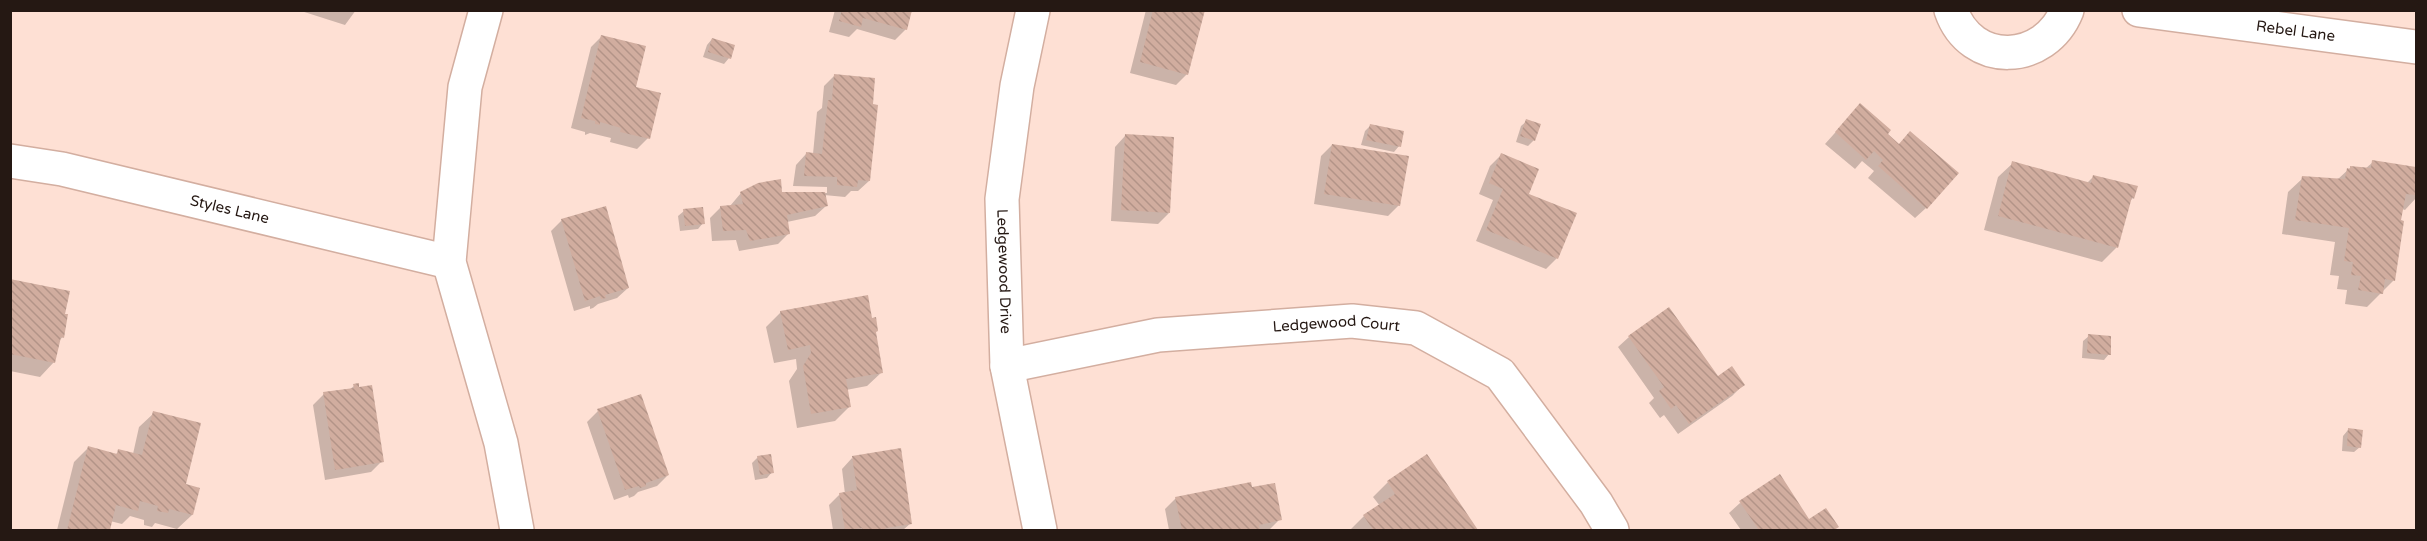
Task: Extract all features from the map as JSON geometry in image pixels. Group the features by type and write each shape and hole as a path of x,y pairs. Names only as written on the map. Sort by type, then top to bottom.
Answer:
{"street":[{"path":"486,10 465,87 449,262 501,443 517,531"},
{"name":"Ledgewood Drive","path":"1033,10 1017,86 1002,200 1007,366 1040,531"},
{"path":"1951,10 1957,24 1970,39 1987,48 2006,52 2025,50 2043,42 2057,28 2067,10"},
{"name":"Rebel Lane","path":"2139,10 2416,47"},
{"name":"Styles Lane","path":"10,161 62,169 449,262"},
{"name":"Ledgewood Court","path":"1007,366 1158,335 1352,321 1416,328 1500,374 1596,503 1612,531"}],"building":[{"path":"842,10 912,10 907,30 863,18 861,27 839,21"},
{"path":"1153,10 1205,10 1188,75 1140,62"},
{"path":"601,35 646,46 636,87 661,93 650,139 620,132 621,128 600,122 600,125 595,124 595,121 581,118"},
{"path":"712,38 735,45 731,59 708,52"},
{"path":"834,74 875,78 873,104 878,105 870,181 858,180 857,187 837,185 837,177 804,176 806,152 822,154 828,100 832,100"},
{"path":"1860,103 1891,130 1888,134 1899,144 1910,131 1959,173 1927,209 1878,166 1883,160 1874,151 1866,160 1835,132"},
{"path":"1526,119 1541,124 1535,141 1520,136"},
{"path":"1370,124 1404,131 1401,147 1366,140"},
{"path":"1125,134 1174,137 1170,213 1121,210"},
{"path":"1332,144 1409,156 1400,206 1324,194"},
{"path":"1501,153 1539,169 1529,194 1577,213 1558,259 1486,230 1503,189 1489,183"},
{"path":"2372,160 2416,167 2416,195 2406,194 2401,220 2404,221 2395,281 2385,279 2383,294 2358,290 2361,276 2351,275 2353,262 2344,261 2349,228 2295,220 2302,176 2345,179 2347,168 2350,169 2350,166 2371,168"},
{"path":"2012,161 2091,183 2093,175 2138,186 2134,199 2132,197 2118,248 1998,216"},
{"path":"781,179 782,192 825,192 828,206 787,215 790,234 750,241 746,230 723,231 720,206 743,204 740,192 758,183"},
{"path":"606,206 629,288 605,295 606,298 601,299 600,296 585,301 561,219"},
{"path":"703,207 705,224 685,226 683,209"},
{"path":"10,279 70,291 65,314 68,314 64,338 61,337 55,363 10,354"},
{"path":"868,295 872,318 876,317 878,331 876,332 883,373 846,379 851,407 811,414 803,366 811,353 810,345 788,350 780,311"},
{"path":"1669,307 1718,376 1732,366 1745,385 1689,424 1676,405 1671,409 1659,391 1664,387 1628,336"},
{"path":"2088,334 2111,336 2111,355 2087,353"},
{"path":"359,383 359,387 372,385 384,462 335,470 323,392 354,388 353,384"},
{"path":"641,394 669,475 646,483 646,486 625,490 597,409"},
{"path":"153,411 201,423 186,484 200,488 193,515 169,509 168,513 157,511 158,506 140,501 138,511 116,505 110,530 67,530 88,446 117,454 118,449 142,455"},
{"path":"2348,428 2363,430 2361,448 2347,446"},
{"path":"901,448 912,524 883,530 863,530 862,528 845,530 839,493 857,490 852,456"},
{"path":"771,454 774,473 760,475 757,456"},
{"path":"1427,454 1478,530 1373,530 1363,515 1395,494 1387,481"},
{"path":"1780,474 1809,519 1826,508 1839,527 1834,530 1759,530 1739,501"},
{"path":"1251,482 1252,487 1275,483 1282,520 1259,525 1260,530 1182,530 1175,497"}]}
